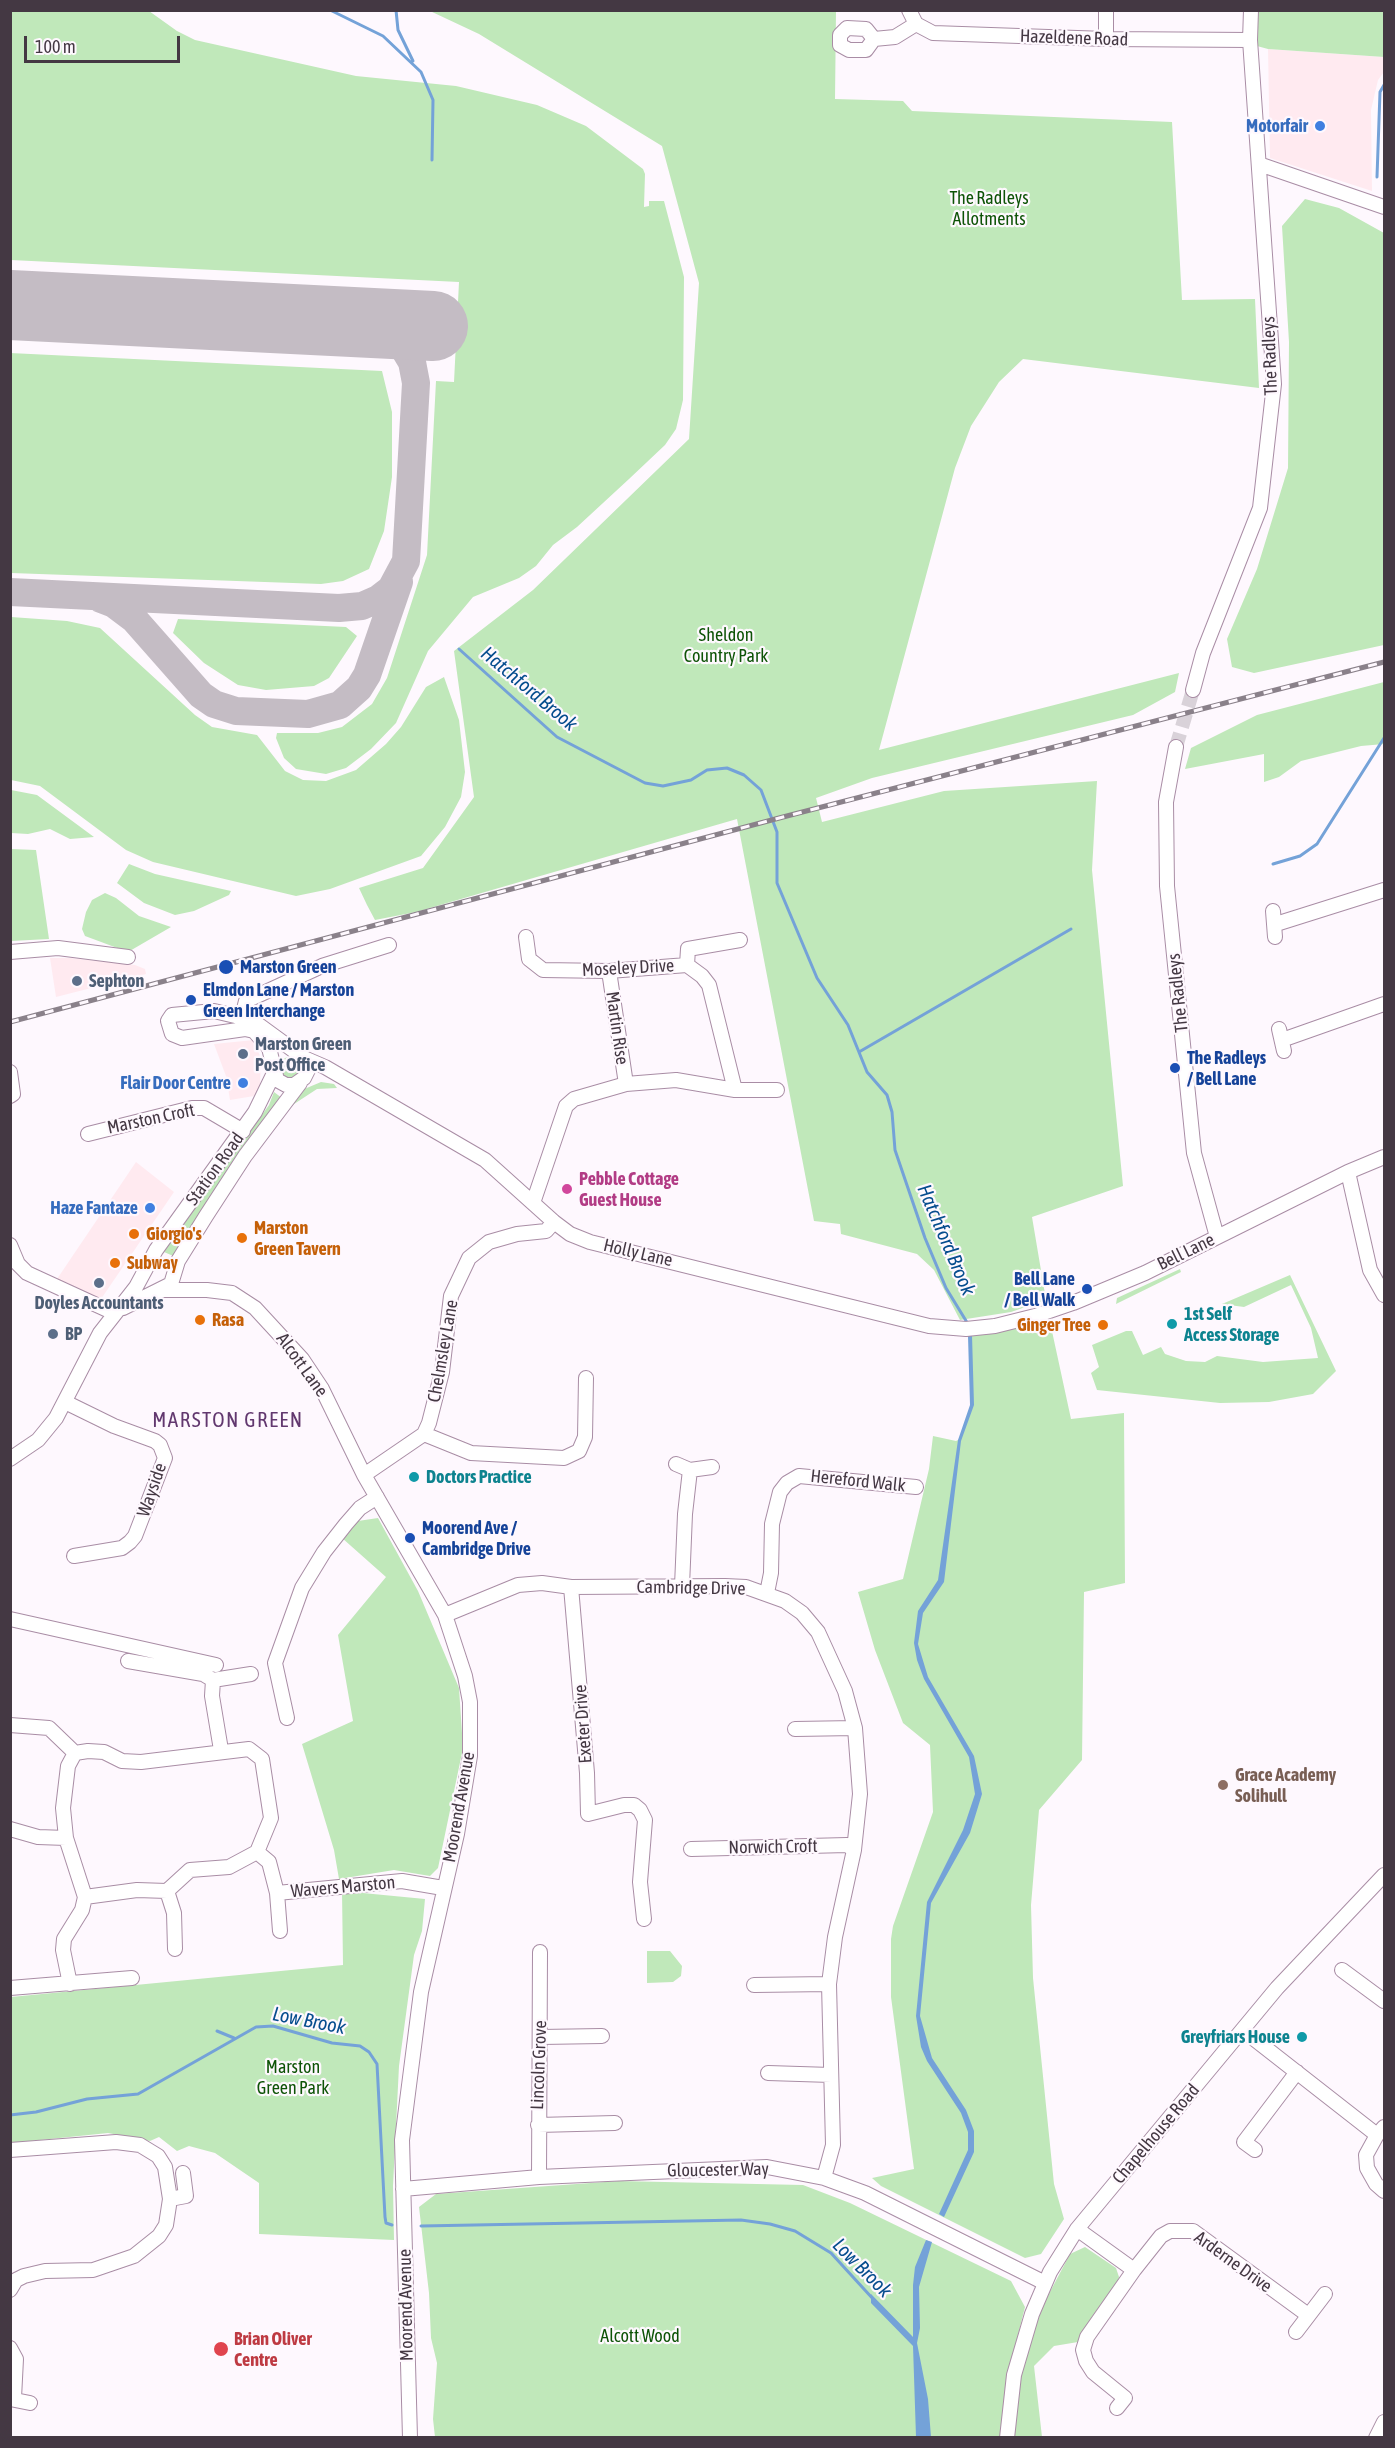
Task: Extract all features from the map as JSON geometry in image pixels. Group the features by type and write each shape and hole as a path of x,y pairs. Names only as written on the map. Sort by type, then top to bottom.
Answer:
{"street":[{"path":"874,39 895,38 916,24 909,10"},
{"path":"1106,10 1106,39"},
{"name":"The Radleys","path":"1193,690 1203,653 1260,508 1274,384 1250,40 1251,10"},
{"name":"Hazeldene Road","path":"916,24 933,33 1106,39 1250,40"},
{"path":"1258,164 1384,207"},
{"name":"The Radleys","path":"1176,747 1166,802 1167,886 1194,1153 1217,1237"},
{"path":"1275,924 1384,890"},
{"name":"Moseley Drive","path":"526,937 529,959 543,970 609,971 687,965 702,976 709,985 735,1090"},
{"path":"687,965 688,949 740,940"},
{"path":"242,1017 246,1001 322,966 389,945"},
{"path":"10,952 58,948 128,957"},
{"name":"Martin Rise","path":"609,971 626,1084"},
{"path":"1282,1040 1384,1004"},
{"name":"Holly Lane","path":"352,1084 330,1077 315,1076 286,1085 277,1080 269,1048 254,1031 245,1029 182,1038 172,1034 168,1021 172,1015 181,1013 214,1011 242,1017 267,1029 300,1055 325,1066 352,1084 485,1160 554,1222 570,1234 590,1242 929,1326 973,1328"},
{"path":"273,1070 281,1053 300,1055 308,1070 302,1080"},
{"name":"Station Road","path":"10,1459 38,1440 56,1418 100,1333 136,1287 146,1266 243,1131 269,1088 273,1070"},
{"path":"10,1072 13,1094 10,1095"},
{"name":"Station Road","path":"114,1313 171,1284 176,1269 245,1156 302,1080"},
{"path":"533,1203 566,1106 574,1099 626,1084 676,1080 735,1090 777,1090"},
{"name":"Marston Croft","path":"88,1134 192,1108 204,1108 243,1131"},
{"name":"Bell Lane","path":"973,1328 1035,1316 1116,1286 1348,1172 1384,1157"},
{"path":"1348,1172 1370,1270 1384,1295"},
{"name":"Chelmsley Lane","path":"424,1434 435,1406 452,1296 459,1277 470,1258 489,1242 517,1234 546,1231 554,1222"},
{"path":"10,1245 18,1264 27,1273 114,1313"},
{"path":"161,1256 170,1260 189,1285 207,1290 159,1291 146,1281 146,1266 161,1256"},
{"name":"Alcott Lane","path":"207,1290 232,1293 255,1308 302,1359 322,1389 364,1474"},
{"path":"364,1474 424,1434 471,1453 564,1458 579,1451 585,1437 586,1378"},
{"name":"Wayside","path":"65,1402 114,1426 155,1441 160,1445 165,1458 135,1536 130,1542 122,1548 74,1556"},
{"path":"676,1464 690,1470 712,1467"},
{"path":"682,1586 685,1514 690,1470"},
{"name":"Moorend Avenue","path":"364,1474 445,1616 465,1676 470,1702 471,1747 463,1801 422,1992 406,2125 408,2154 403,2189 410,2438"},
{"name":"Hereford Walk","path":"767,1593 771,1573 772,1524 780,1492 787,1483 799,1476 916,1487"},
{"path":"288,1718 270,1664 302,1588 324,1552 360,1508 377,1497"},
{"name":"Cambridge Drive","path":"445,1616 518,1585 542,1582 571,1587 746,1587 786,1601 802,1613 818,1632 845,1691 855,1728 860,1794 854,1850 835,1937 829,1984 833,2145 824,2178"},
{"name":"Exeter Drive","path":"571,1587 587,1773 588,1814 634,1805 640,1810 645,1820 640,1882 644,1919"},
{"path":"10,1619 216,1665"},
{"path":"128,1661 203,1674 213,1680 251,1674"},
{"path":"213,1680 212,1696 221,1750"},
{"path":"10,1725 49,1728 75,1754"},
{"path":"795,1729 855,1728"},
{"path":"70,1984 63,1950 64,1939 82,1910 85,1897 66,1838 63,1808 68,1766 75,1754 88,1751 104,1752 123,1761 141,1762 221,1750 249,1749 262,1759 271,1818 258,1852 229,1867 190,1870 167,1891 137,1890 85,1897"},
{"path":"10,1829 38,1837 66,1838"},
{"name":"Norwich Croft","path":"691,1849 847,1845 854,1850"},
{"name":"Wavers Marston","path":"258,1852 269,1862 277,1893 280,1931"},
{"name":"Chapelhouse Road","path":"1007,2438 1014,2375 1045,2283 1077,2229 1312,1949 1384,1875"},
{"name":"Wavers Marston","path":"277,1893 402,1881 443,1888"},
{"path":"167,1891 174,1913 175,1948"},
{"name":"Lincoln Grove","path":"539,2177 540,1952"},
{"path":"1342,1970 1384,2001"},
{"path":"10,1988 132,1978"},
{"path":"754,1985 829,1984"},
{"path":"1244,2031 1297,2072 1381,2131 1366,2155 1367,2168 1376,2184 1384,2191"},
{"path":"541,2037 602,2036"},
{"path":"1255,2150 1244,2142 1297,2072"},
{"path":"768,2073 831,2075"},
{"path":"538,2125 615,2123"},
{"path":"10,2150 116,2142 140,2145 158,2156 165,2167 170,2199 166,2225 159,2236 134,2256 93,2270 45,2271 24,2276 16,2280 10,2290"},
{"name":"Gloucester Way","path":"403,2189 539,2177 767,2167 824,2178 865,2193 1045,2283"},
{"path":"170,2199 186,2196 183,2174"},
{"path":"1077,2229 1134,2270"},
{"name":"Arderne Drive","path":"1117,2408 1125,2398 1094,2372 1086,2361 1083,2350 1087,2337 1134,2270 1161,2236 1170,2231 1193,2231 1308,2315"},
{"path":"1296,2332 1325,2294"},
{"path":"10,2348 16,2359 12,2398 30,2403"},
{"path":"1376,2438 1384,2422"}],"shaded area":[{"name":"Motorfair","path":"1268,49 1384,57 1384,72 1378,80 1371,110 1372,191 1270,158"},
{"path":"50,958 135,965 145,969 146,974 56,997"},
{"path":"254,1040 261,1059 260,1085 254,1096 230,1100 226,1076 214,1044"},
{"path":"136,1162 174,1192 101,1299 57,1279"}],"green space":[{"path":"10,11 149,11 177,31 195,40 356,76 456,86 537,105 586,126 643,169 645,174 644,207 649,206 649,201 664,201 684,277 683,400 676,429 665,445 577,527 553,545 536,566 519,578 473,597 428,651 396,723 371,749 346,768 326,774 296,769 284,758 276,738 277,733 318,733 342,727 372,704 387,678 427,555 436,381 454,382 459,282 11,260"},
{"name":"Sheldon Country Park","path":"430,11 836,11 835,99 903,101 912,111 1172,122 1182,300 1255,299 1259,388 1023,359 999,382 971,426 955,468 879,750 1179,673 1175,692 1133,715 872,778 816,798 822,822 944,791 1097,781 1092,870 1123,1186 1032,1217 1046,1300 1011,1312 960,1320 934,1270 917,1254 841,1234 840,1224 814,1221 737,819 416,912 375,920 367,905 359,888 423,868 474,797 454,651 533,590 689,439 699,283 662,146 479,34"},
{"path":"1258,11 1384,11 1384,57 1268,49 1257,46"},
{"path":"1305,199 1339,208 1384,233 1384,645 1254,673 1232,667 1227,639 1257,569 1288,468 1289,342 1282,226"},
{"path":"10,353 382,371 392,412 392,477 384,531 369,569 343,581 321,584 11,573"},
{"path":"11,617 67,621 100,628 195,715 212,727 257,735 285,771 303,780 326,781 356,770 386,744 401,727 426,687 444,677 459,720 465,772 461,797 445,827 421,856 330,889 296,896 153,862 126,850 40,786 11,780"},
{"path":"178,619 346,627 357,636 329,678 314,686 266,690 238,685 204,663 173,633"},
{"path":"1384,682 1384,744 1361,746 1301,761 1279,777 1264,782 1264,754 1185,769 1191,748 1257,715"},
{"path":"11,790 37,795 94,837 70,839 50,829 28,834 11,833"},
{"path":"11,849 36,850 49,939 11,941"},
{"path":"129,864 155,874 231,891 229,895 194,911 175,915 144,903 117,883"},
{"path":"105,893 116,898 139,916 171,927 128,952 85,936 82,929 86,912 92,900"},
{"path":"290,1057 298,1060 301,1068 298,1076 290,1079 282,1076 279,1068 282,1060"},
{"path":"321,1082 334,1084 337,1088 317,1089 291,1106 302,1090"},
{"path":"274,1092 282,1098 178,1258 164,1252 269,1105"},
{"path":"1180,1269 1181,1272 1116,1304 1117,1298"},
{"path":"1290,1275 1336,1371 1313,1394 1269,1402 1220,1403 1097,1390 1091,1373 1099,1367 1092,1345 1126,1331 1132,1331 1143,1355 1161,1347 1165,1354 1186,1361 1205,1362 1217,1356 1263,1362 1318,1358 1311,1328 1291,1285 1244,1307 1222,1304"},
{"path":"1050,1322 1071,1419 1124,1413 1125,1583 1084,1592 1082,1760 1039,1810 1031,1905 1033,1978 1054,2184 1064,2219 1041,2254 1025,2258 881,2186 872,2178 914,2169 891,1997 891,1939 893,1926 933,1812 930,1745 903,1723 875,1650 858,1592 903,1579 929,1469 933,1436 956,1441 960,1439 972,1407 971,1335"},
{"path":"378,1518 418,1591 459,1688 463,1748 438,1868 430,1876 394,1870 339,1879 334,1850 302,1744 353,1721 338,1635 386,1577 342,1538 358,1521"},
{"name":"Marston Green Park","path":"342,1891 425,1899 422,1931 414,1955 399,2066 393,2186 394,2240 259,2234 259,2183 215,2153 189,2146 177,2151 159,2137 150,2141 108,2133 11,2143 11,1997 343,1965"},
{"path":"647,1951 670,1951 682,1966 681,1976 673,1982 647,1983"},
{"name":"Alcott Wood","path":"619,2181 803,2185 850,2203 1011,2281 1025,2307 1009,2371 1001,2437 435,2437 433,2419 437,2363 431,2338 429,2293 419,2207 436,2194"},
{"path":"1085,2247 1116,2268 1119,2277 1117,2285 1078,2342 1054,2346 1034,2366 1042,2437 1013,2438 1022,2368 1042,2307 1070,2254"}],"water":[{"path":"972,1335 974,1405 961,1441 944,1582 923,1613 918,1644 928,1677 974,1756 982,1794 970,1833 931,1903 920,2016 932,2058 966,2110 974,2131 974,2152 944,2217 939,2214 968,2150 968,2132 961,2113 927,2061 921,2047 916,2016 927,1902 963,1830 975,1794 969,1757 924,1679 914,1643 918,1611 938,1580 958,1440 970,1405 968,1336"},
{"path":"926,2240 932,2242 919,2287 920,2328 917,2343 928,2399 931,2437 916,2437 913,2346 871,2303 871,2294 913,2337 915,2267"}],"waterway":[{"name":"Hatchford Brook","path":"330,10 383,36 421,72 433,100 432,160"},
{"path":"396,10 398,30 413,61"},
{"path":"1377,177 1380,92 1384,85"},
{"name":"Hatchford Brook","path":"459,649 557,737 645,783 663,786 691,780 707,770 727,768 744,775 761,790 777,832 777,883 817,978 848,1025 867,1072 887,1095 892,1112 895,1150 925,1238 946,1288 968,1324"},
{"path":"1273,864 1300,856 1317,844 1384,738"},
{"path":"859,1052 1071,929"},
{"name":"Low Brook","path":"10,2115 36,2112 87,2099 138,2094 256,2027 273,2026 332,2043 360,2046 369,2052 377,2064 385,2217 386,2223 392,2225"},
{"path":"217,2031 234,2038"},
{"name":"Low Brook","path":"421,2226 741,2220 770,2224 795,2231 831,2253 874,2300"}],"taxiway":[{"path":"10,592 339,608 362,606 378,599 391,589 406,561 416,383 412,362 403,347 390,335 368,323"},
{"path":"101,599 114,604 134,619 201,695 214,704 236,711 308,714 340,705 359,688 367,675 399,582"}],"runway":[{"path":"10,305 433,326"}],"tunnel":[{"path":"1176,747 1193,690"}],"railway":[{"path":"10,1022 783,817 1384,662"}],"place":[{"name":"Motorfair","path":"1320,126"},
{"name":"Marston Green","path":"226,967"},
{"name":"Sephton","path":"77,981"},
{"name":"Elmdon Lane / Marston Green Interchange","path":"191,1000"},
{"name":"Marston Green Post Office","path":"243,1054"},
{"name":"The Radleys / Bell Lane","path":"1175,1068"},
{"name":"Flair Door Centre","path":"243,1083"},
{"name":"Pebble Cottage Guest House","path":"567,1189"},
{"name":"Haze Fantaze","path":"150,1208"},
{"name":"Giorgio's","path":"134,1234"},
{"name":"Marston Green Tavern","path":"242,1238"},
{"name":"Subway","path":"115,1263"},
{"name":"Doyles Accountants","path":"99,1283"},
{"name":"Bell Lane / Bell Walk","path":"1087,1289"},
{"name":"Rasa","path":"200,1320"},
{"name":"1st Self Access Storage","path":"1172,1324"},
{"name":"Ginger Tree","path":"1103,1325"},
{"name":"BP","path":"53,1334"},
{"name":"Doctors Practice","path":"414,1477"},
{"name":"Moorend Ave / Cambridge Drive","path":"410,1538"},
{"name":"Grace Academy Solihull","path":"1223,1785"},
{"name":"Greyfriars House","path":"1302,2037"},
{"name":"Brian Oliver Centre","path":"221,2349"}],"district":[{"name":"MARSTON GREEN","path":"228,1420"}],"park label":[{"name":"The Radleys Allotments","path":"989,208"}]}
